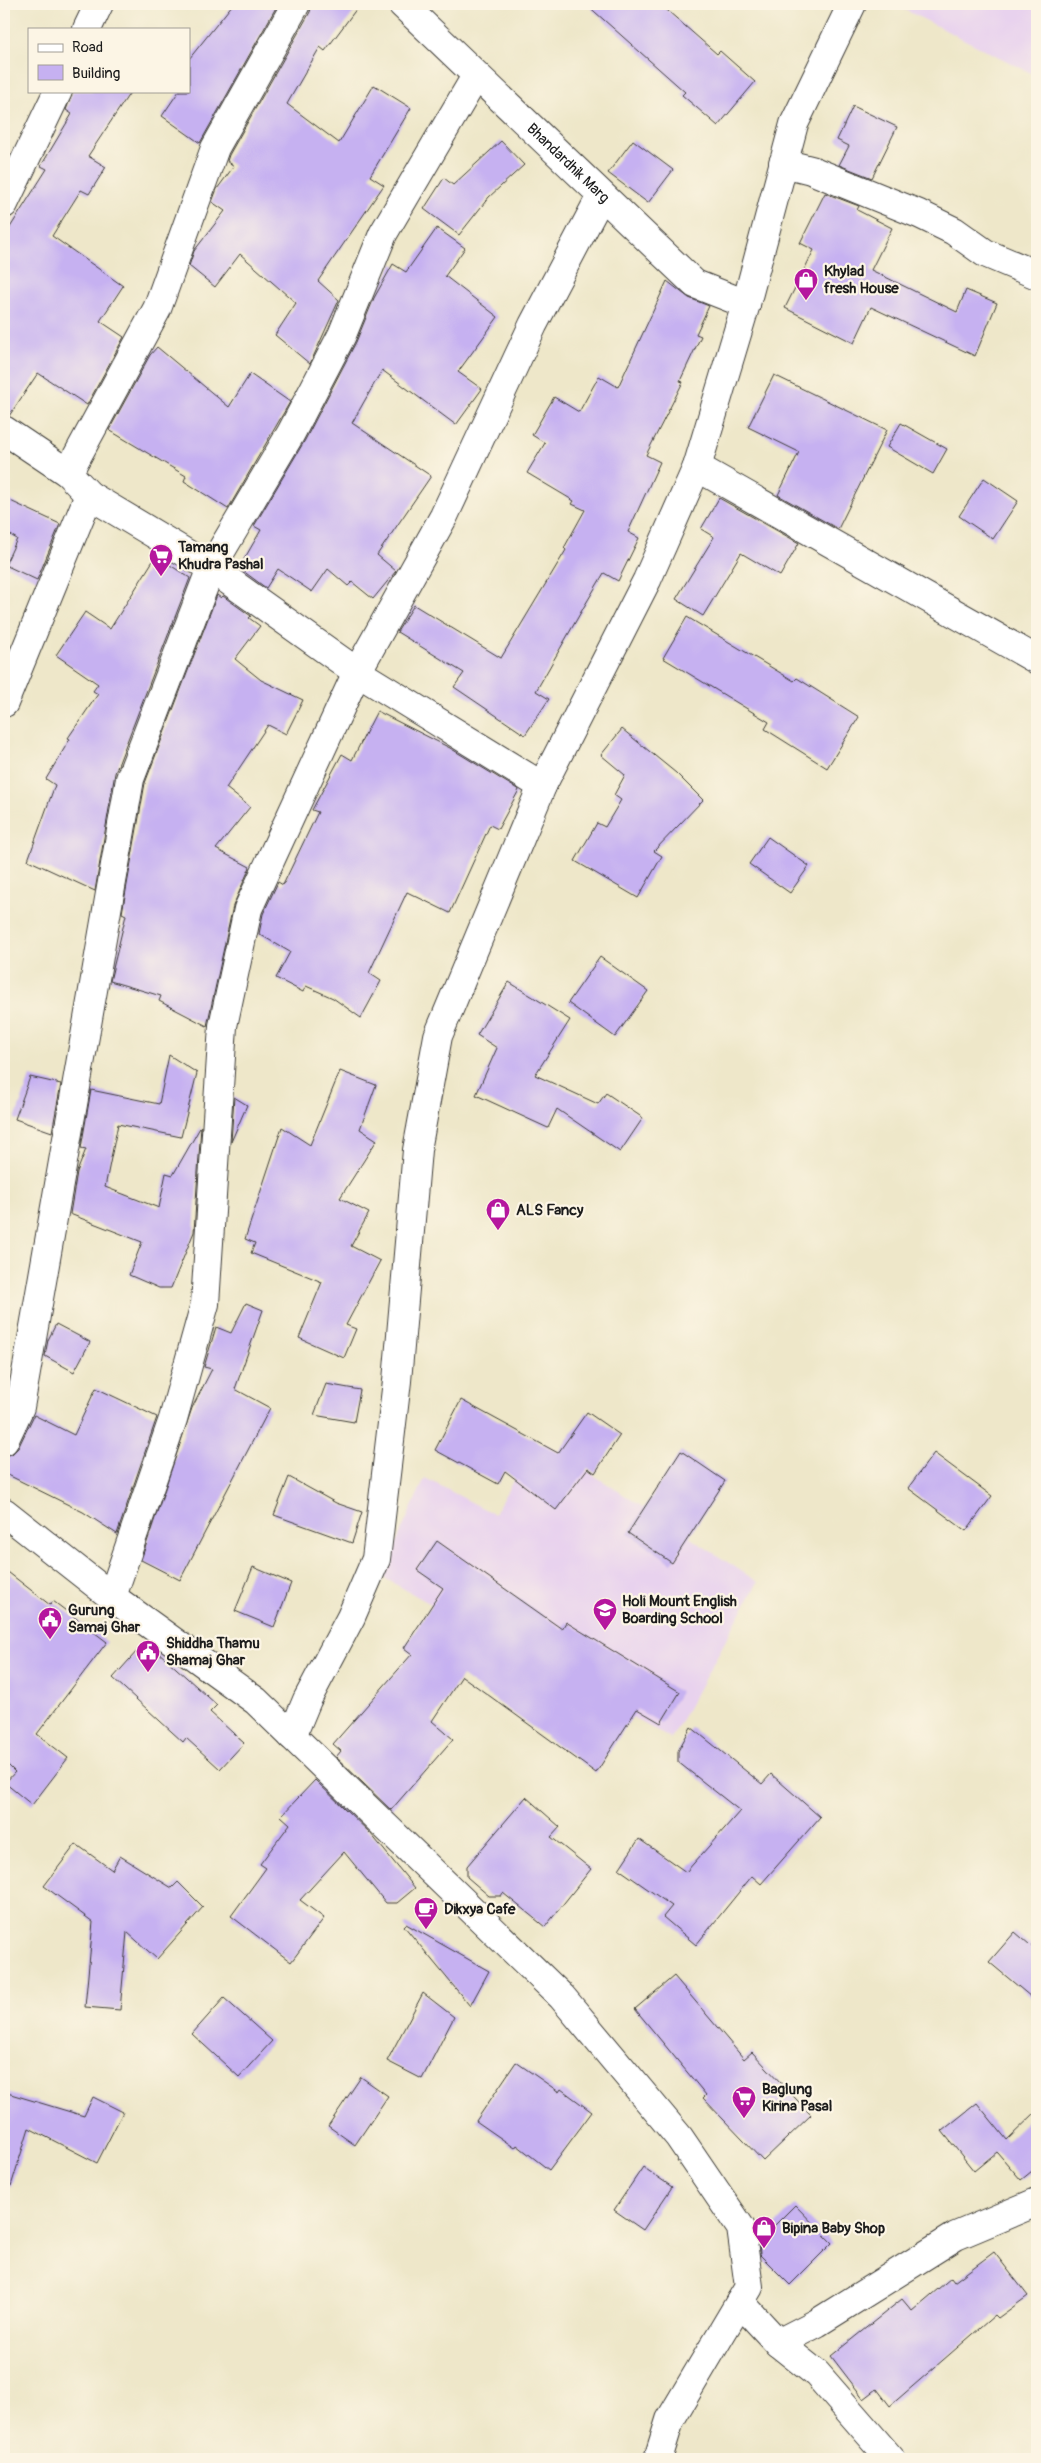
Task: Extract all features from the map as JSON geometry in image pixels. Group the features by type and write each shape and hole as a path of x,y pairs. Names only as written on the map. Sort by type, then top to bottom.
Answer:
{"street":[{"path":"87,28 99,4"},
{"path":"68,473 157,309 215,148 296,4"},
{"name":"Bhandardhik Marg","path":"402,4 695,284 746,304"},
{"path":"292,1736 307,1700 351,1617 376,1559 397,1381 417,1150 438,1036 542,786 647,580 697,467 746,304 794,124 852,4"},
{"path":"4,1441 20,1406 130,779 211,568 291,433 342,335 383,234 476,76"},
{"path":"4,204 58,92"},
{"path":"783,164 812,170 919,214 954,231 985,253 1037,275"},
{"path":"112,1597 173,1419 205,1304 223,1026 248,909 357,672 444,516 533,325 601,196"},
{"path":"4,430 68,473 89,496 211,568 357,672 542,786"},
{"path":"697,467 1037,660"},
{"path":"4,703 89,496"},
{"path":"4,1512 112,1597 256,1701 562,1997 679,2137 741,2228 749,2287 670,2420 658,2459"},
{"path":"778,2343 817,2323 956,2236 1037,2202"},
{"path":"740,2302 778,2343 817,2374 891,2459"}],"shaded area":[{"path":"893,4 1037,4 1037,76"},
{"name":"Holi Mount English Boarding School","path":"546,1444 758,1582 671,1739 381,1576 425,1478 494,1514 529,1453"}],"building":[{"path":"233,4 278,4 200,143 162,116 178,92 190,92 190,58"},
{"path":"312,4 360,4 325,51 320,47 287,104 339,143 374,85 411,108 370,176 384,185 318,281 339,300 310,364 275,335 296,303 240,254 215,287 189,266 194,251 225,211 212,202 217,189 234,166 227,161 229,155 310,12"},
{"path":"586,4 660,4 717,54 720,51 755,82 718,126 682,95 685,92"},
{"path":"73,92 130,92 88,156 106,167 89,194 81,190 52,236 123,286 100,321 124,337 87,405 38,373 9,416 4,415 4,237 47,169 41,166 72,114 66,110"},
{"path":"853,106 897,127 872,178 839,165 849,146 837,140"},
{"path":"633,140 673,170 648,203 608,173"},
{"path":"501,141 524,165 489,197 459,235 424,209 444,178 453,185"},
{"path":"825,193 859,206 857,210 892,228 871,270 957,312 966,290 997,303 975,356 871,307 854,343 785,308 814,250 800,243"},
{"path":"437,228 465,248 445,276 498,317 458,372 482,389 456,425 382,370 352,423 431,476 377,555 396,571 373,599 352,582 348,586 328,569 312,592 278,569 266,588 239,568 261,530 254,526 305,440 356,342 374,298 393,264 406,272"},
{"path":"667,281 689,298 709,306 696,334 701,336 680,381 683,382 646,455 660,462 628,532 639,538 618,581 604,573 585,605 536,691 549,699 525,735 454,687 464,673 397,632 414,605 501,658 566,550 564,548 585,510 572,504 574,501 527,473 545,443 532,435 554,397 579,412 599,376 618,387"},
{"path":"157,347 229,407 250,374 290,402 228,509 184,481 186,476 109,430 150,355"},
{"path":"774,375 887,430 838,529 778,495 799,452 748,427"},
{"path":"901,423 947,449 933,474 887,447"},
{"path":"984,478 1018,501 993,539 959,516"},
{"path":"4,498 60,524 37,580 5,565 17,539 4,531"},
{"path":"719,498 799,543 780,576 741,553 703,616 676,599 714,537 701,529"},
{"path":"156,556 190,578 115,773 95,891 28,860 55,785 46,779 70,739 68,738 98,694 93,691 98,684 56,655 85,612 110,629"},
{"path":"217,595 221,598 223,596 251,616 249,618 260,626 235,659 261,680 303,700 286,734 268,725 226,788 250,807 216,849 250,867 233,906 207,1026 159,1001 161,996 110,981 126,915 122,913 145,783"},
{"path":"687,617 794,681 797,678 859,717 827,768 765,729 769,722 663,658"},
{"path":"377,711 450,748 519,790 498,829 490,825 450,913 407,892 369,973 381,981 361,1018 333,998 306,986 303,992 276,978 290,952 259,934 263,914 278,882 283,885 318,812 312,810 342,754 352,760"},
{"path":"622,729 676,773 703,800 654,851 662,856 638,898 575,861 597,823 605,827 621,800 614,795 625,775 601,755"},
{"path":"768,837 809,866 790,893 749,864"},
{"path":"600,957 648,991 615,1037 568,1003"},
{"path":"509,982 570,1020 535,1075 598,1104 606,1093 643,1118 620,1152 557,1109 548,1128 476,1095 497,1048 477,1035"},
{"path":"169,1055 197,1073 181,1137 118,1124 105,1187 159,1208 166,1173 173,1175 201,1126 194,1232 171,1288 159,1288 129,1275 142,1242 70,1214 77,1172 86,1149 81,1148 91,1090 159,1104"},
{"path":"340,1071 376,1085 360,1129 377,1140 340,1198 369,1213 351,1246 380,1261 346,1325 356,1329 344,1358 299,1338 322,1282 251,1253 255,1243 245,1239 282,1127 310,1145"},
{"path":"30,1077 61,1084 52,1132 15,1119"},
{"path":"234,1097 247,1105 231,1142"},
{"path":"246,1303 263,1310 235,1389 270,1408 180,1580 141,1560 192,1408 212,1369 204,1367 216,1327 231,1333"},
{"path":"56,1324 90,1342 74,1372 45,1356 48,1340"},
{"path":"326,1384 360,1390 354,1422 314,1415"},
{"path":"96,1388 157,1417 117,1534 83,1512 4,1473 4,1456 12,1454 18,1448 34,1415 74,1435"},
{"path":"461,1400 558,1453 587,1412 620,1435 595,1473 588,1468 556,1510 505,1471 498,1484 435,1450"},
{"path":"681,1451 725,1481 672,1563 628,1533"},
{"path":"934,1453 992,1496 966,1531 908,1488"},
{"path":"289,1477 336,1503 362,1512 352,1543 274,1515"},
{"path":"437,1541 562,1629 566,1622 680,1692 661,1723 637,1709 596,1773 462,1676 432,1721 453,1739 391,1810 336,1757 341,1751 333,1744 412,1654 404,1648 443,1588 417,1570"},
{"path":"253,1567 291,1583 274,1627 235,1611"},
{"path":"4,1569 50,1605 53,1601 107,1642 37,1734 68,1758 32,1805 5,1783 15,1772 4,1761"},
{"path":"146,1641 217,1705 210,1712 244,1743 220,1769 186,1738 183,1742 113,1678"},
{"path":"691,1727 762,1784 771,1774 820,1817 761,1884 752,1876 696,1945 663,1917 672,1906 619,1869 639,1839 686,1872 740,1811 678,1762 678,1751"},
{"path":"315,1780 371,1834 415,1888 397,1903 386,1903 344,1852 300,1900 324,1918 291,1962 231,1916 266,1868 260,1864 290,1824 281,1816"},
{"path":"526,1797 560,1827 551,1837 591,1869 545,1927 503,1893 501,1896 489,1896 467,1877 467,1866"},
{"path":"76,1844 112,1870 120,1856 172,1888 178,1882 203,1907 157,1959 127,1932 120,2010 85,2007 93,1922 44,1886"},
{"path":"406,1924 489,1971 470,2006 404,1926"},
{"path":"1015,1932 1037,1951 1037,2002 989,1962"},
{"path":"674,1976 744,2059 752,2052 811,2115 763,2161 703,2098 706,2095 635,2009"},
{"path":"423,1993 454,2017 422,2079 387,2061"},
{"path":"224,1998 272,2041 239,2077 192,2034"},
{"path":"516,2062 559,2092 561,2089 592,2112 549,2170 517,2145 515,2148 476,2121"},
{"path":"361,2077 388,2096 355,2145 328,2126"},
{"path":"4,2092 84,2116 93,2097 123,2112 97,2163 29,2128 11,2186 4,2185"},
{"path":"977,2103 1007,2140 1037,2111 1037,2167 1021,2180 997,2152 974,2171 942,2131"},
{"path":"643,2167 672,2187 643,2230 614,2210"},
{"path":"795,2205 832,2243 790,2285 760,2255 759,2241"},
{"path":"994,2252 1028,2296 998,2318 995,2315 890,2406 877,2389 864,2399 831,2356 902,2299 912,2311 951,2278 954,2282"}],"place":[{"name":"Khylad fresh House","path":"806,301"},
{"name":"Tamang Khudra Pashal","path":"161,577"},
{"name":"ALS Fancy","path":"498,1231"},
{"name":"Holi Mount English Boarding School","path":"605,1631"},
{"name":"Gurung Samaj Ghar","path":"50,1640"},
{"name":"Shiddha Thamu Shamaj Ghar","path":"148,1673"},
{"name":"Dikxya Cafe","path":"426,1930"},
{"name":"Baglung Kirina Pasal","path":"744,2119"},
{"name":"Bipina Baby Shop","path":"764,2249"}]}
